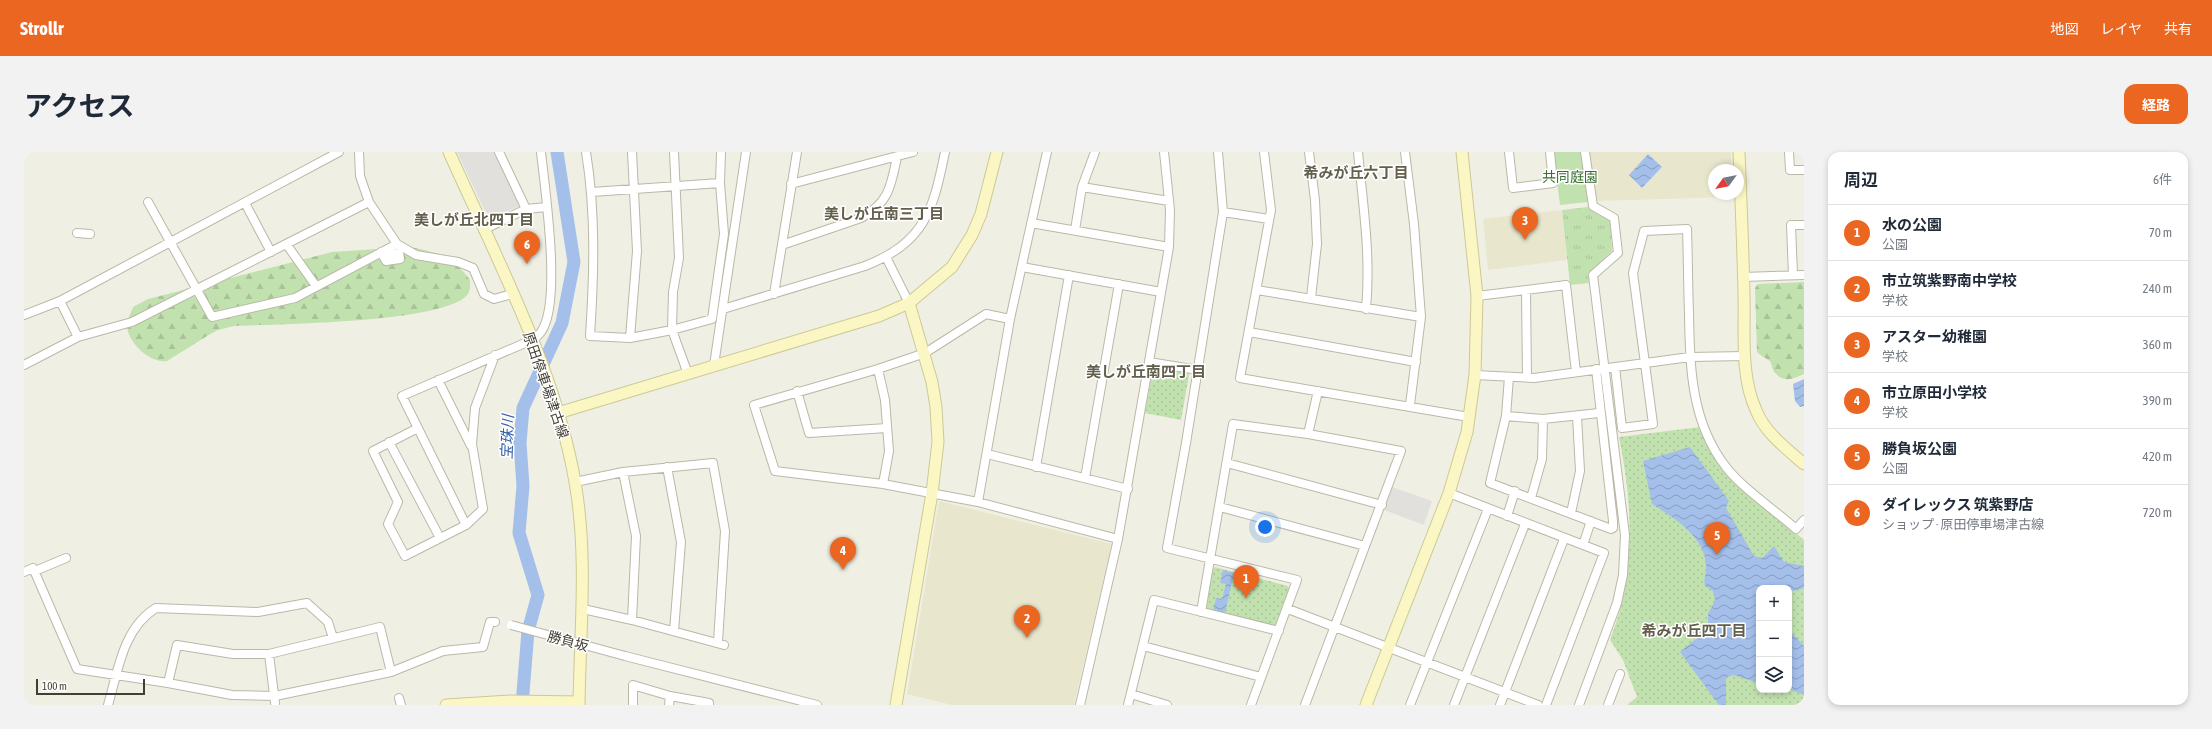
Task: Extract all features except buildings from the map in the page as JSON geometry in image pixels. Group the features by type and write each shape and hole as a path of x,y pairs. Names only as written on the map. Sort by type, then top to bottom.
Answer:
{"street":[{"path":"24,315 60,301 339,152"},
{"path":"360,152 360,176 369,202 397,244 416,255 458,262 473,268 484,294 494,299 512,294"},
{"name":"原田停車場津古線","path":"449,152 533,344 558,413 575,482 582,544 583,609 579,704"},
{"path":"499,152 526,209"},
{"path":"466,525 402,396 495,355 533,344 541,332 548,312 552,267 541,152"},
{"path":"586,152 592,192 593,289 590,336 630,338 672,330 712,319 724,234 720,183 721,152"},
{"path":"630,338 638,251 632,152"},
{"path":"674,152 679,258 673,292 672,330 688,374"},
{"path":"714,366 746,152"},
{"path":"774,294 797,152"},
{"path":"792,184 913,152"},
{"path":"723,309 865,266 886,257 910,240 927,216 937,191 945,152"},
{"path":"558,413 879,316 909,303 952,267 972,235 981,214 997,152"},
{"path":"978,502 1010,319 1030,223 1047,152"},
{"path":"1075,230 1082,187 1095,152"},
{"path":"1080,705 1128,489 1169,247 1170,218 1164,152"},
{"path":"1218,152 1223,212 1198,370 1167,548 1298,580 1251,705"},
{"path":"1264,152 1270,210 1257,290 1240,378 1318,390 1469,417"},
{"path":"1309,152 1315,200 1317,244 1311,298"},
{"path":"1358,152 1369,253 1369,280 1366,309"},
{"path":"1406,152 1414,224 1421,317 1410,406"},
{"path":"1366,705 1448,493 1467,432 1475,375 1477,296 1462,152"},
{"path":"1509,152 1513,188 1554,183 1550,152"},
{"path":"1579,705 1615,610 1625,561 1623,506 1600,369 1593,275 1618,254 1614,218 1593,206 1585,152"},
{"path":"1739,152 1745,356 1748,390 1756,411 1772,436 1804,464"},
{"path":"1790,152 1790,170 1804,170"},
{"path":"782,245 861,218 873,212 882,203 890,188 896,157"},
{"path":"592,192 720,183"},
{"path":"1082,187 1169,201"},
{"path":"148,202 212,317 295,298 397,244"},
{"path":"24,365 78,337 132,322 369,202"},
{"path":"245,203 271,252"},
{"path":"483,230 526,209 547,207"},
{"path":"1223,212 1269,219"},
{"path":"1030,223 1169,247"},
{"path":"1793,276 1791,226 1804,225"},
{"path":"1615,367 1622,428 1653,424 1633,273 1644,231 1687,229 1692,385 1702,424 1726,467 1796,529 1804,520"},
{"path":"77,233 90,234"},
{"path":"287,244 316,286"},
{"path":"381,252 386,261 390,260"},
{"path":"886,257 909,303 925,353 936,407 938,442 932,493 896,705"},
{"path":"1022,267 1162,292"},
{"path":"1036,466 1069,275"},
{"path":"1743,277 1804,275"},
{"path":"1085,478 1119,284"},
{"path":"1477,296 1566,285 1576,372"},
{"path":"1257,290 1421,317"},
{"path":"1526,291 1527,377"},
{"path":"60,301 78,337"},
{"path":"1010,319 986,314 925,353 878,369 754,405 775,471 883,484 978,502 1118,539"},
{"path":"1248,332 1416,362"},
{"path":"418,428 373,451 398,502 388,524 405,556 466,525 483,509 473,448 475,408 495,355"},
{"path":"1475,375 1534,378 1690,357 1745,356"},
{"path":"1149,362 1198,370"},
{"path":"878,369 885,400 889,451 883,484"},
{"path":"1509,377 1506,416 1490,483 1515,491 1611,529 1613,528 1608,470 1599,413 1600,369"},
{"path":"438,380 473,448"},
{"path":"1308,434 1318,390"},
{"path":"797,392 808,433 887,428"},
{"path":"1506,416 1543,419 1599,413"},
{"path":"1571,513 1580,472 1577,416"},
{"path":"1531,498 1542,459 1543,419"},
{"path":"1201,612 1209,558 1228,463 1233,424 1308,434 1401,451 1336,627 1305,705"},
{"path":"389,442 440,538"},
{"path":"987,454 1128,489"},
{"path":"575,482 623,472 713,463 725,531 721,644 632,620 583,609"},
{"path":"1228,463 1382,505"},
{"path":"667,467 681,542 674,631"},
{"path":"623,472 636,536 632,620"},
{"path":"1507,516 1515,491"},
{"path":"1448,493 1525,524 1604,553 1546,705"},
{"path":"1220,507 1365,546"},
{"path":"1410,705 1488,509"},
{"path":"1582,545 1591,521"},
{"path":"1454,705 1525,524"},
{"path":"1500,705 1564,539"},
{"path":"35,571 66,558"},
{"path":"24,572 33,568 35,571 77,669 116,674 232,695 275,700 391,672 443,652 483,647 490,622 495,622"},
{"path":"1128,705 1154,600 1279,631"},
{"path":"108,705 116,674 130,634 147,613 156,608 258,612 307,603 328,622 333,638"},
{"path":"1288,609 1388,646 1538,705"},
{"name":"勝負坂","path":"511,625 817,705"},
{"path":"168,683 177,645 233,654 269,654 380,627 391,672"},
{"path":"1143,646 1261,678"},
{"path":"269,654 275,700"},
{"path":"1608,705 1620,674"},
{"path":"632,705 633,685 670,696 709,703 709,705"},
{"path":"1131,694 1167,705"},
{"path":"669,705 670,696"},
{"path":"452,704 510,701 542,701 579,704"}],"shaded area":[{"path":"457,152 494,152 519,206 489,220"},
{"path":"1590,152 1731,152 1731,164 1708,164 1708,198 1596,201"},
{"path":"1562,210 1567,260 1488,270 1483,219"},
{"path":"1392,487 1432,501 1424,525 1384,510"},
{"path":"939,501 1112,544 1074,705 952,705 907,694"}],"green space":[{"name":"共同庭園","path":"1553,152 1581,152 1588,202 1560,205"},
{"path":"1588,207 1610,218 1612,251 1588,274 1589,283 1570,285 1562,210"},
{"path":"408,247 435,253 458,266 470,280 470,288 467,295 452,304 427,311 394,317 320,323 234,326 218,330 167,361 160,361 147,355 135,345 128,332 128,318 133,307 148,299 332,252"},
{"path":"1804,282 1804,374 1793,379 1786,379 1775,373 1770,361 1757,352 1755,288 1758,284"},
{"path":"1155,368 1188,373 1189,375 1181,420 1145,413 1153,369"},
{"path":"1700,427 1709,444 1732,474 1774,515 1804,540 1804,705 1627,705 1637,697 1623,660 1610,640 1624,590 1630,540 1624,463 1619,437"},
{"path":"1215,567 1288,586 1289,589 1276,624 1273,626 1207,610 1205,607 1212,569"}],"water":[{"path":"1648,154 1662,167 1642,188 1629,175"},
{"path":"1804,379 1804,406 1800,407 1795,401 1793,384"},
{"path":"1690,447 1729,501 1726,508 1754,556 1762,558 1774,546 1784,562 1804,566 1804,588 1792,591 1792,585 1756,585 1756,682 1733,675 1726,678 1726,705 1719,705 1680,652 1703,633 1708,624 1708,614 1715,600 1713,591 1705,586 1704,580 1706,568 1704,555 1700,545 1686,529 1669,515 1652,504 1643,461"},
{"path":"1223,570 1234,573 1225,613 1213,611 1216,598 1222,599 1226,584 1220,583"},
{"path":"1792,633 1804,646 1804,695 1792,690"}],"waterway":[{"name":"宝珠川","path":"522,705 528,631 538,595 519,533 523,486 520,443 523,408 562,323 574,262 557,152"}],"place":[{"name":"アスター幼稚園","path":"1525,240"},
{"name":"ダイレックス 筑紫野店","path":"527,264"},
{"name":"勝負坂公園","path":"1717,555"},
{"name":"市立原田小学校","path":"843,570"},
{"name":"水の公園","path":"1246,598"},
{"name":"市立筑紫野南中学校","path":"1027,638"}],"district":[{"name":"希みが丘六丁目","path":"1356,172"},
{"name":"美しが丘南三丁目","path":"884,213"},
{"name":"美しが丘北四丁目","path":"474,219"},
{"name":"美しが丘南四丁目","path":"1146,371"},
{"name":"希みが丘四丁目","path":"1694,630"}]}
